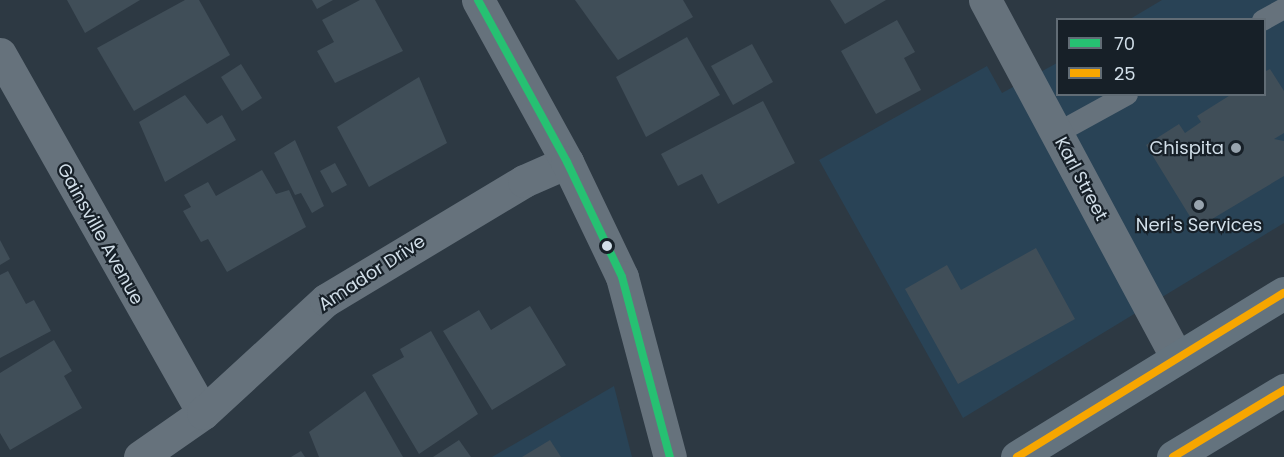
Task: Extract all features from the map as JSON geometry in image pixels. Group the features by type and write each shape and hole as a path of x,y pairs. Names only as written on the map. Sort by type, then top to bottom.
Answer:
{"main road":[{"path":"1017,457 1284,293"},
{"path":"1173,457 1284,390"}],"street":[{"path":"478,0 567,162 622,277 670,457"},
{"name":"Karl Street","path":"985,0 1177,358"},
{"name":"Gainsville Avenue","path":"0,54 203,413"},
{"name":"Amador Drive","path":"140,457 203,413 326,300 524,181 567,162"}],"lane":[{"path":"1266,18 1284,8"},
{"path":"1056,134 1123,96"}],"shaded area":[{"path":"1162,0 1284,0 1284,223 963,418 819,160 987,66 1002,93 1056,64 1056,96 1266,96 1266,18 1132,18"},
{"path":"614,386 632,457 492,457"}],"building":[{"path":"67,0 140,0 85,33"},
{"path":"185,0 199,0 230,55 134,111 97,48"},
{"path":"312,0 333,0 317,9"},
{"path":"360,0 375,0 403,51 335,83 317,51 334,42 322,20"},
{"path":"575,0 683,0 693,17 618,60"},
{"path":"830,0 886,0 845,24"},
{"path":"897,20 915,52 904,58 921,90 876,114 841,51"},
{"path":"687,37 720,95 646,137 616,77"},
{"path":"752,44 773,82 733,105 711,66"},
{"path":"241,64 262,98 242,111 221,77"},
{"path":"1270,69 1284,91 1284,133 1274,139 1284,141 1284,176 1197,228 1146,145 1179,124 1185,133 1201,122 1197,116 1229,96 1266,96 1266,71"},
{"path":"419,77 447,143 369,187 337,127"},
{"path":"185,95 207,124 222,115 236,140 165,182 139,122"},
{"path":"763,101 795,163 718,204 702,174 678,186 661,154"},
{"path":"295,140 324,206 312,213 301,193 295,195 274,153"},
{"path":"335,163 347,185 332,193 320,171"},
{"path":"262,170 276,194 289,190 306,227 227,272 208,239 201,242 183,211 191,207 184,195 208,182 216,196"},
{"path":"0,240 10,259 0,265"},
{"path":"1036,248 1075,319 958,384 905,289 947,265 961,290"},
{"path":"8,271 26,304 34,300 51,331 0,358 0,275"},
{"path":"530,306 566,365 492,410 443,331 479,310 491,330"},
{"path":"431,331 478,414 419,454 372,375 404,357 400,349"},
{"path":"54,340 72,371 64,376 82,408 10,450 0,433 0,373"},
{"path":"365,391 403,457 319,457 309,432"},
{"path":"459,440 471,457 433,457"},
{"path":"550,440 561,457 522,457"},
{"path":"301,451 305,457 291,457"}],"transit line":[{"name":"70","path":"478,0 567,162 622,277 670,457"},
{"name":"25","path":"1017,457 1284,293"},
{"name":"25","path":"1173,457 1284,390"}],"place":[{"name":"Chispita","path":"1236,148"},
{"name":"Neri's Services","path":"1199,205"}]}
